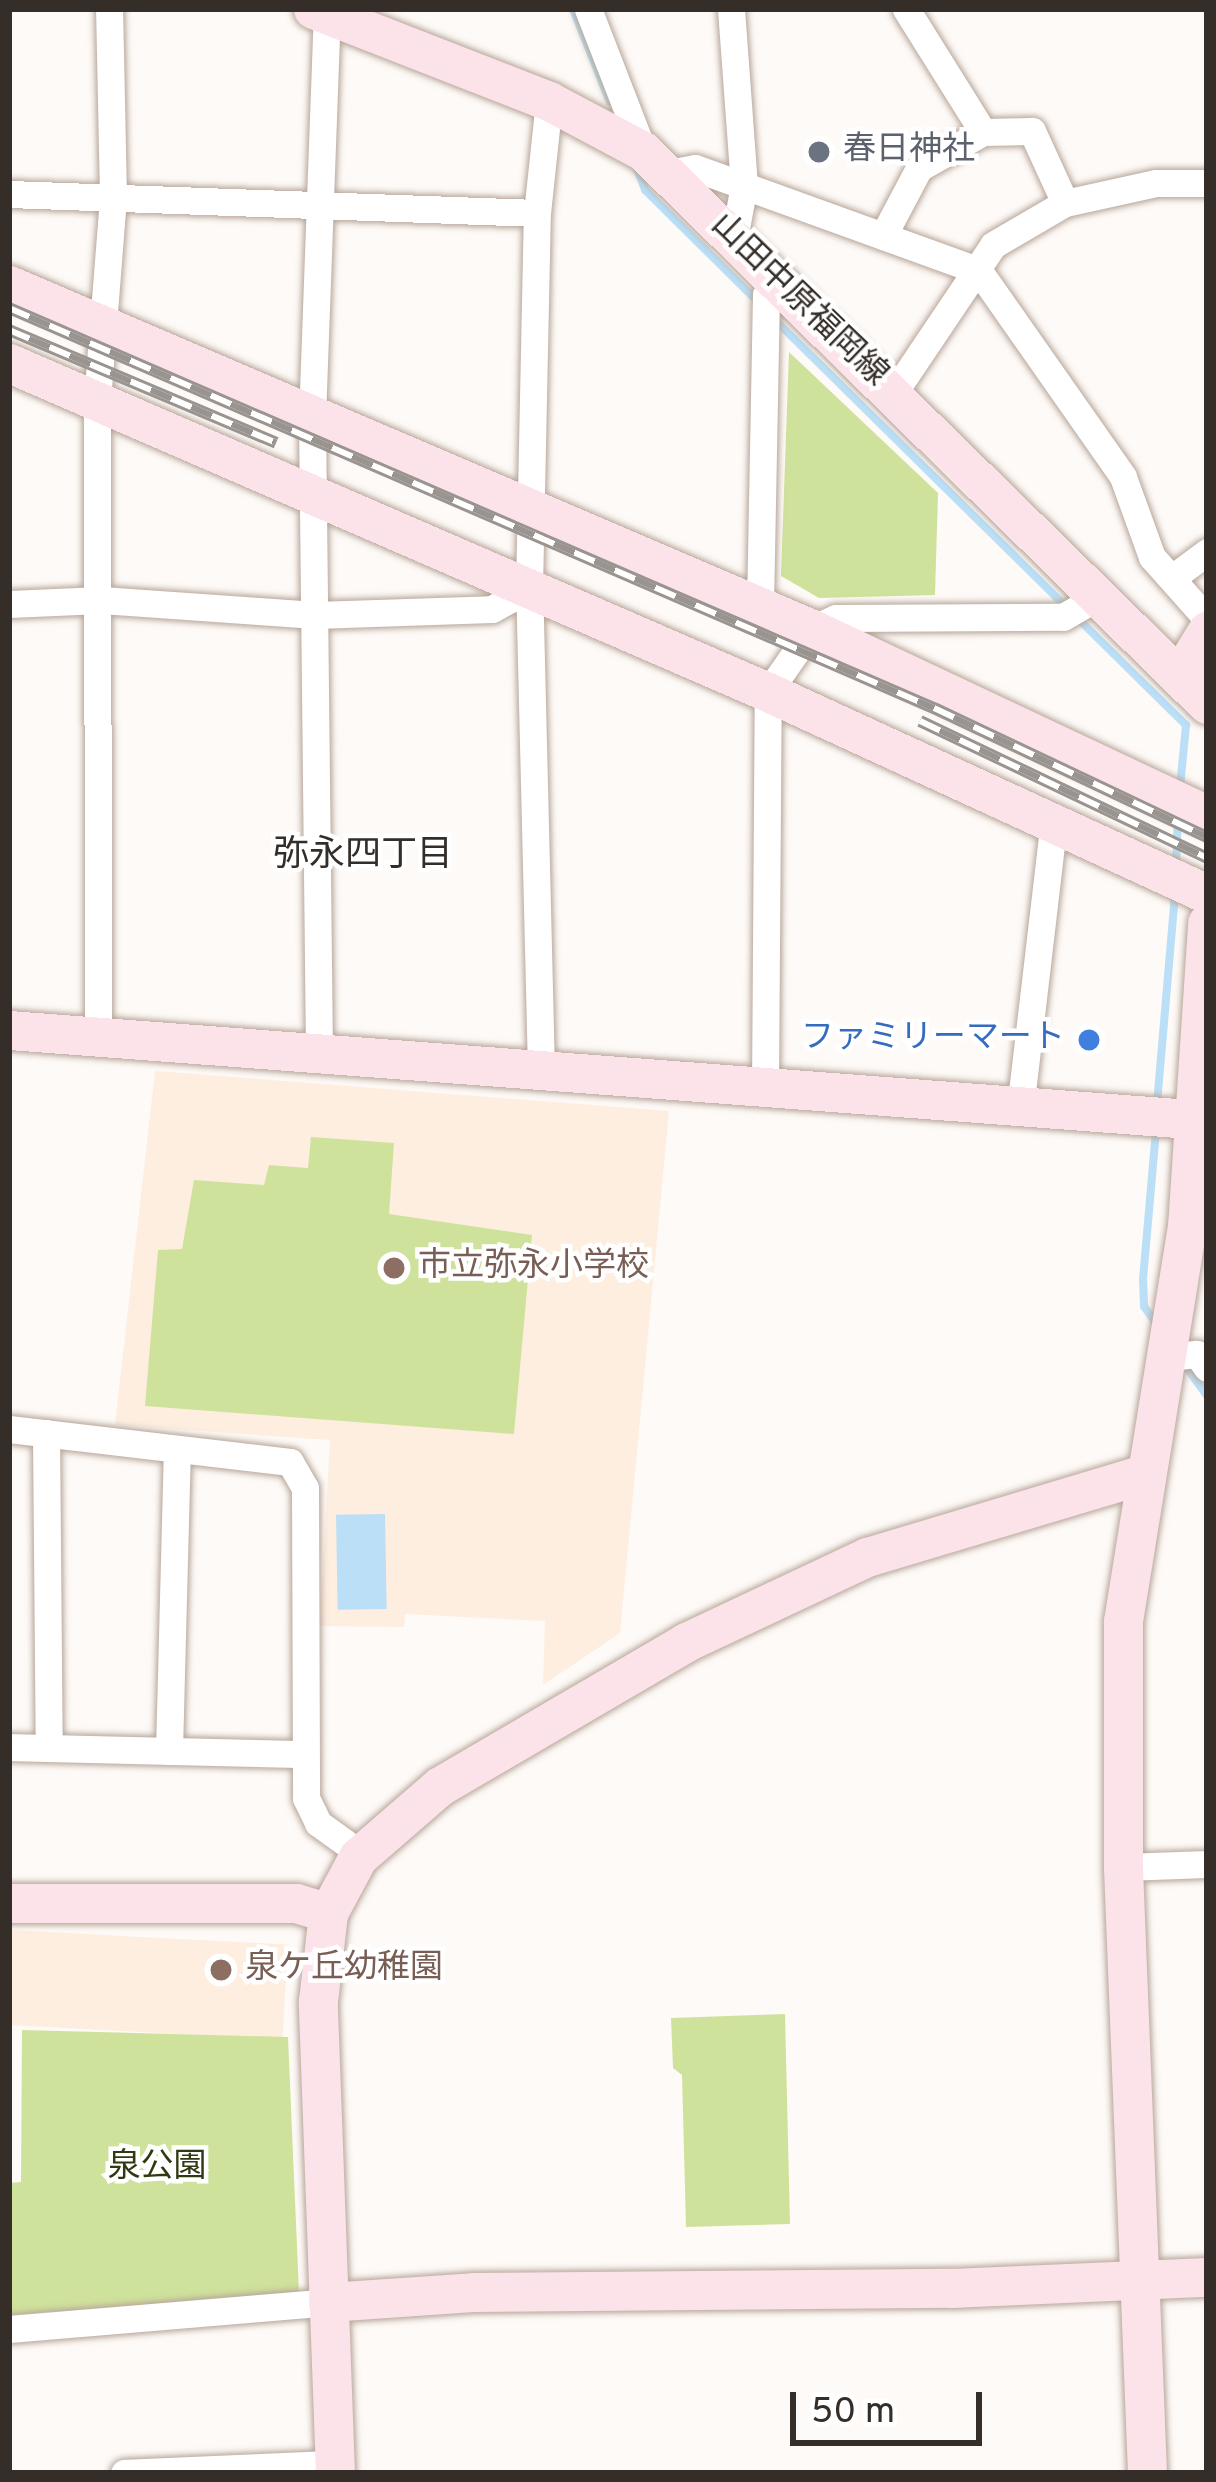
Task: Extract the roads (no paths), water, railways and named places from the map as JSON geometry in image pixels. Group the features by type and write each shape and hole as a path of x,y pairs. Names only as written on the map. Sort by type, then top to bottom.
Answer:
{"street":[{"path":"98,1034 101,600 97,400 113,197 109,9"},
{"path":"588,9 641,153 744,185 979,271 1123,477 1152,557 1207,619"},
{"path":"731,9 744,185 734,239"},
{"path":"906,9 983,132"},
{"path":"319,1054 312,418 322,11"},
{"name":"山田中原福岡線","path":"322,11 549,101 641,153 734,239 771,288 893,394 1080,608 1180,674 1207,704"},
{"path":"541,1071 529,589 537,213 549,101"},
{"path":"883,236 919,168 983,132 1032,131 1065,203"},
{"path":"893,394 993,245 1065,203 1156,183 1207,183"},
{"path":"9,194 537,213"},
{"path":"9,285 812,629 1199,811"},
{"path":"760,608 766,328 771,288"},
{"path":"9,363 768,692 1184,883"},
{"path":"1172,578 1207,552"},
{"path":"9,604 101,600 315,615 492,610 529,589"},
{"path":"765,1089 768,692 812,629 836,618 1080,608"},
{"path":"1180,674 1207,631"},
{"path":"1020,1108 1054,820"},
{"path":"1147,2473 1123,1868 1123,1621 1141,1475 1182,1352 1187,1227 1179,1109 1207,923"},
{"path":"9,1030 1020,1108 1179,1109"},
{"path":"9,1429 290,1462 305,1488 306,1798 318,1823 361,1854"},
{"path":"46,1433 49,1748"},
{"path":"169,1751 177,1449"},
{"path":"124,2473 334,2468 318,2001 328,1913 361,1854 440,1786 686,1642 867,1558 1141,1475"},
{"path":"9,1747 305,1754"},
{"path":"1123,1868 1207,1864"},
{"path":"9,1903 296,1903 328,1913"},
{"path":"9,2329 473,2292 1207,2276"}],"water":[{"path":"385,1514 387,1609 338,1610 336,1515"}],"waterway":[{"path":"573,9 610,102"},
{"path":"636,166 645,190 757,301"},
{"path":"776,321 1186,725 1180,787"},
{"path":"1176,865 1178,814"},
{"path":"1157,1104 1175,892"},
{"path":"1155,1322 1144,1306 1143,1279 1156,1131"},
{"path":"1184,1364 1207,1396"}],"railway":[{"path":"9,308 934,708 1207,837"},
{"path":"9,330 276,443"},
{"path":"920,721 1207,858"}],"place":[{"name":"春日神社","path":"819,152"},
{"name":"ファミリーマート","path":"1089,1040"},
{"name":"市立弥永小学校","path":"394,1268"},
{"name":"泉ケ丘幼稚園","path":"221,1970"}],"district":[{"name":"弥永四丁目","path":"363,857"}],"park label":[{"name":"泉公園","path":"157,2169"}]}
